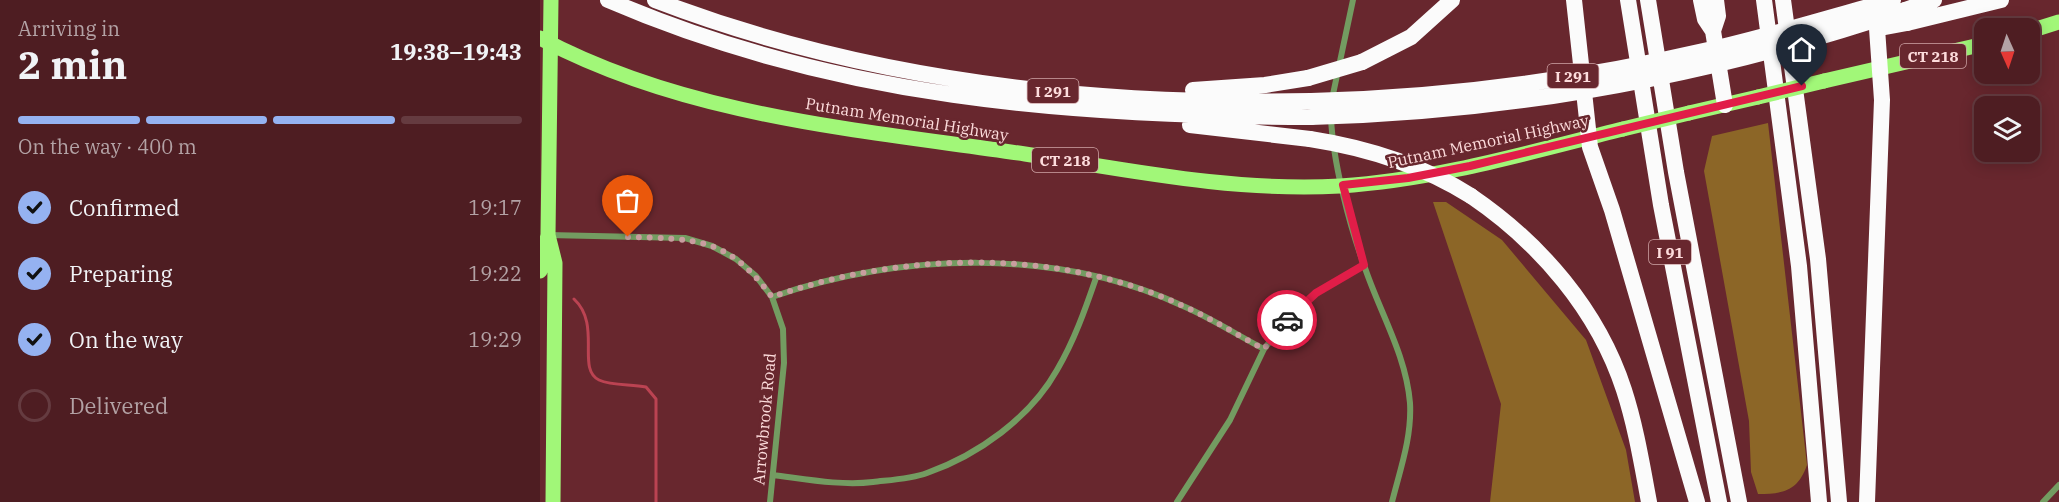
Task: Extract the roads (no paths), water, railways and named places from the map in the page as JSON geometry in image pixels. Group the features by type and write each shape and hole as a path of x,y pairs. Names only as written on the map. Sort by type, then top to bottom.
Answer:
{"highway":[{"name":"I 291","path":"608,0 709,38 799,65 929,92 1053,100 1187,100 1311,109 1429,111 1567,94 1707,67 1817,38 1902,11"},
{"name":"I 291","path":"655,0 758,35 854,60 1053,100"},
{"path":"1053,100 1214,89 1308,78 1362,62 1411,37 1452,0"},
{"path":"1574,0 1588,138 1697,502"},
{"name":"I 91","path":"1628,0 1659,195 1719,502"},
{"path":"1648,0 1674,161 1739,502"},
{"path":"1701,0 1705,19 1713,30 1725,105"},
{"path":"1713,30 1718,16 1716,0"},
{"path":"1764,0 1799,266 1819,502"},
{"path":"1784,0 1816,238 1839,502"},
{"path":"1829,17 1864,0"},
{"path":"1867,502 1880,166 1881,68 1874,0"},
{"path":"1902,11 1935,0"},
{"path":"1829,17 2001,0"},
{"name":"I 291","path":"1311,109 1572,76 1708,50 1829,17"},
{"path":"1053,100 1099,116 1310,139 1350,146 1403,162 1444,180 1471,196 1510,224 1538,250 1568,285 1596,328 1614,364 1630,410 1649,502"}],"main road":[{"path":"551,0 545,41 548,235 555,263 547,328 553,502"},
{"path":"2040,29 2059,22"},
{"name":"Putnam Memorial Highway","path":"545,41 598,64 669,89 732,107 788,119 1226,183 1280,186 1343,185 1438,173 1974,46"},
{"path":"540,271 548,235"}],"street":[{"path":"1353,0 1332,97 1332,135 1364,265 1397,345 1406,376 1410,404 1407,442 1392,502"},
{"name":"Arrowbrook Road","path":"548,235 685,238 712,246 736,259 756,276 772,297 783,329 784,363 770,502"},
{"path":"772,297 816,281 936,262 1000,263 1050,268 1096,278 1182,305 1264,349"},
{"path":"1177,502 1230,420 1264,349 1293,312 1316,293 1364,265"},
{"path":"773,476 871,483 925,474 999,435 1032,405 1056,372 1076,334 1096,278"},
{"path":"2043,502 2059,485"}],"waterway":[{"path":"574,299 582,309 586,321 589,366 592,374 604,382 646,387 656,399 656,502"}]}
